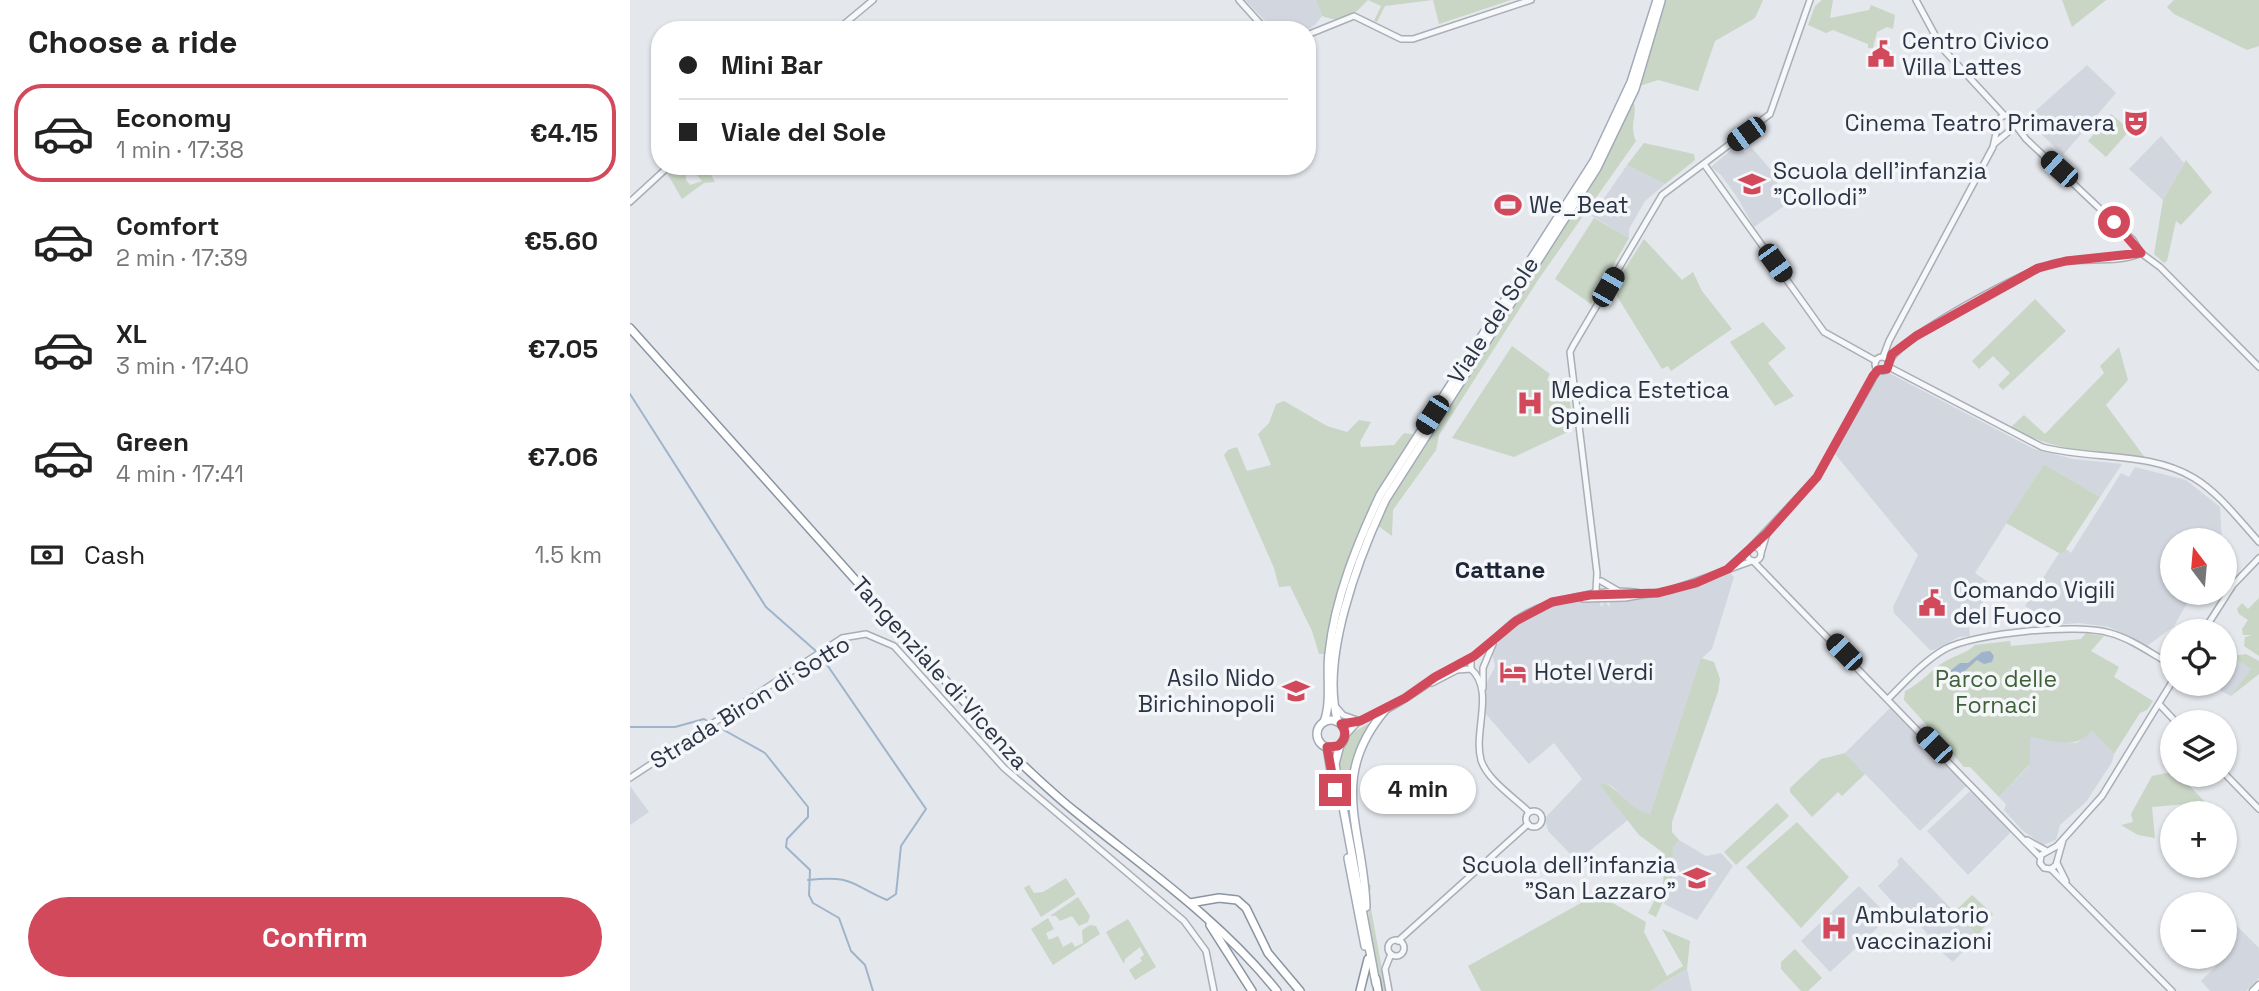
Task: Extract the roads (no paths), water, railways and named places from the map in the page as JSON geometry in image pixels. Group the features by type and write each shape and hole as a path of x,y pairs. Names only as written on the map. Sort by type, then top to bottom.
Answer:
{"main road":[{"name":"Viale del Sole","path":"1339,723 1334,704 1336,653 1341,623 1372,528 1386,499 1597,169 1635,89 1659,0"},
{"name":"Viale del Sole","path":"1375,991 1327,747 1320,743 1317,734 1324,722 1329,654 1344,583 1380,495 1594,161 1631,82 1659,0"},
{"name":"Tangenziale di Vicenza","path":"630,327 1013,756 1074,811 1204,915 1249,958 1277,991"},
{"path":"1366,925 1366,888 1351,789 1364,741 1387,708"},
{"path":"1324,722 1339,723 1345,736 1335,765 1376,979 1375,991"},
{"path":"1327,747 1340,745"},
{"path":"1188,902 1219,898 1237,900 1246,908 1268,953 1300,991"},
{"path":"1204,915 1252,991"},
{"path":"1360,991 1368,959"},
{"path":"2253,991 2259,985"}],"street":[{"path":"848,21 873,0"},
{"path":"1239,0 1258,21"},
{"path":"1316,31 1354,16 1406,40 1531,0"},
{"path":"1590,595 1596,591 1597,573 1570,352 1662,195 1770,114 1810,0"},
{"path":"1916,0 1942,48 1992,105 2011,117 2026,139 2133,240 2141,253 2160,267 2259,367"},
{"path":"1992,105 1998,124 2026,139"},
{"path":"1883,358 1889,341 1994,144 1998,124 2004,115"},
{"path":"1994,144 2014,123"},
{"path":"1704,164 1824,332 1876,360 1883,358"},
{"path":"630,202 659,175"},
{"path":"1878,370 1884,371 1898,348 1934,324 2038,268 2066,261 2141,253"},
{"path":"1883,358 1889,364 2042,447 2063,453 2152,462 2181,471 2208,488 2259,542"},
{"path":"1728,569 1767,533 1817,477 1878,370 1876,360"},
{"path":"1570,599 1646,594 1696,583 1753,561 1761,554 1767,533"},
{"path":"1749,549 1758,548 1765,570"},
{"path":"1749,549 1747,556 1765,570 2024,838 2040,858 2042,866 2051,869 2066,881 2172,991"},
{"path":"2211,619 2233,585 2259,558"},
{"path":"1597,573 1601,581 1601,594"},
{"path":"1601,581 1623,593"},
{"path":"1345,736 1360,721 1387,708 1472,657 1516,621 1536,609 1590,595 1646,594"},
{"path":"1889,698 1931,658 1947,648 1974,639 2092,629 2120,636 2160,658"},
{"name":"Strada Biron di Sotto","path":"630,778 842,638 866,634 881,638 912,664 1004,768 1184,921 1206,951 1214,991"},
{"path":"1494,641 1484,666 1481,761 1493,778 1529,812 1538,812 1542,821 1537,827 1528,824"},
{"path":"1472,657 1479,656 1484,666"},
{"path":"1472,657 1472,670 1479,679 1482,696"},
{"path":"1426,685 1457,670 1472,670 1484,666"},
{"path":"2040,858 2063,840 2102,796 2164,696"},
{"path":"1334,704 1343,715 1360,721"},
{"path":"2159,704 2165,710"},
{"path":"1339,723 1360,721"},
{"path":"2237,786 2259,809"},
{"path":"1528,824 1526,818 1529,812"},
{"path":"1390,991 1385,969 1391,954 1388,945 1398,941 1528,824"},
{"path":"2024,838 2057,859 2066,881"},
{"path":"2051,869 2063,840"},
{"path":"1391,954 1396,956 1402,952 1403,945 1398,941"}],"water":[{"path":"1990,651 1994,656 1992,662 1984,664 1977,660 1957,678 1947,681 1945,675 1960,663 1968,663 1982,652"}],"waterway":[{"path":"630,394 766,607 817,652"},
{"path":"808,880 843,880 887,900 896,894 901,846 926,809 821,656"},
{"path":"630,727 675,727 704,719 765,753 808,807 808,817 787,839 786,847 810,870 809,895 813,903 839,918 851,951 865,965 873,991"}],"place":[{"name":"Centro Civico Villa Lattes","path":"1881,54"},
{"name":"Cinema Teatro Primavera","path":"2136,123"},
{"name":"Scuola dell'infanzia \"Collodi\"","path":"1752,184"},
{"name":"We_Beat","path":"1508,205"},
{"name":"Medica Estetica Spinelli","path":"1530,403"},
{"name":"Comando Vigili del Fuoco","path":"1932,603"},
{"name":"Hotel Verdi","path":"1513,672"},
{"name":"Asilo Nido Birichinopoli","path":"1296,691"},
{"name":"Scuola dell'infanzia \"San Lazzaro\"","path":"1697,878"},
{"name":"Ambulatorio vaccinazioni","path":"1834,928"}],"district":[{"name":"Cattane","path":"1500,570"}],"park label":[{"name":"Parco delle Fornaci","path":"1996,692"}]}
